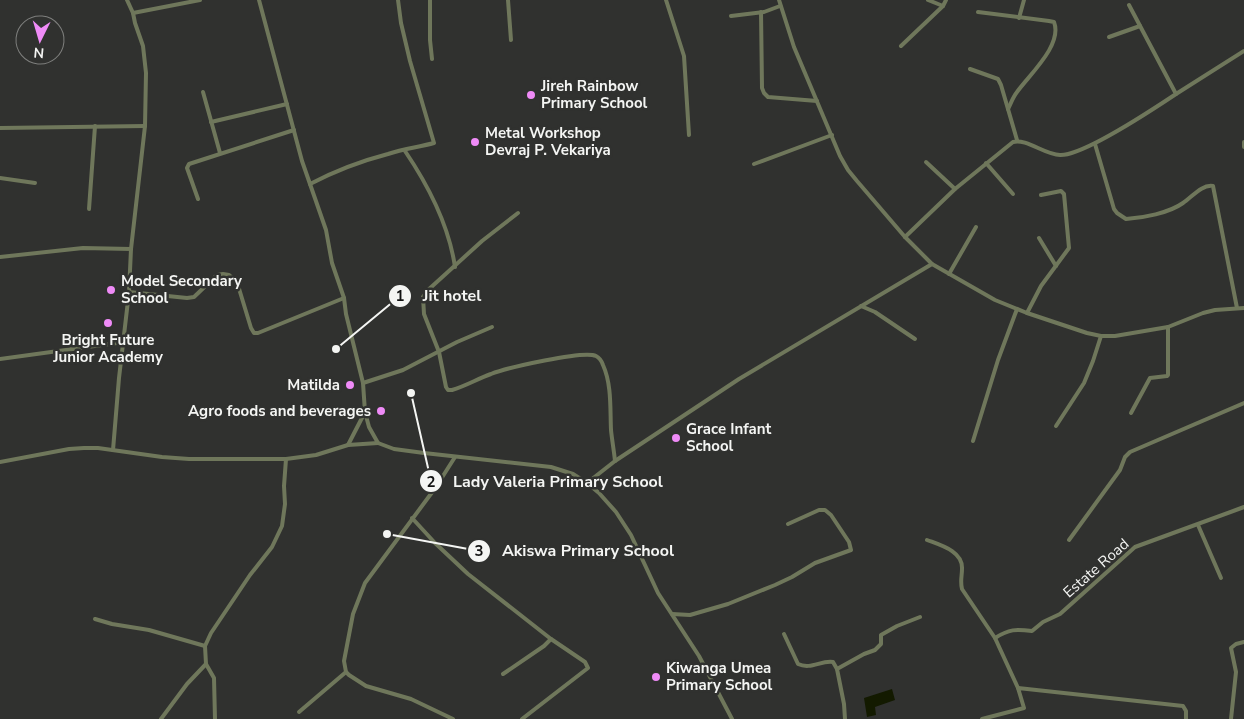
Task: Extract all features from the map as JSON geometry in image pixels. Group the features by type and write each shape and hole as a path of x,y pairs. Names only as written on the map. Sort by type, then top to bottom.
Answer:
{"street":[{"path":"113,450 129,292 131,249 145,126 146,73 143,46 127,0"},
{"path":"133,13 200,0"},
{"path":"258,0 294,130 326,230 332,263 344,298 346,314 363,383 365,412 378,443"},
{"path":"310,184 359,162 434,143 410,61 398,0"},
{"path":"430,0 432,59"},
{"path":"508,0 511,40"},
{"path":"666,0 684,56 689,134"},
{"path":"779,0 794,47 840,156 848,170 905,237 932,264 995,300 1065,327 1100,336 1116,336 1168,327 1204,313 1244,308"},
{"path":"928,0 943,6"},
{"path":"901,46 943,6 946,0"},
{"path":"1019,18 1024,0"},
{"path":"731,16 761,12 780,6"},
{"path":"1129,6 1176,94"},
{"path":"761,12 762,88 764,93 768,96 817,100"},
{"path":"978,12 1054,22 1055,33 1050,51 1015,93 1008,109"},
{"path":"1109,37 1140,26"},
{"path":"970,69 998,79 1002,85 1017,140 1044,152 1061,156 1077,152 1095,144 1244,51"},
{"path":"204,92 220,153"},
{"path":"211,122 287,104"},
{"path":"89,209 95,126"},
{"path":"0,128 145,126"},
{"path":"198,199 188,172 188,166 220,153 294,130"},
{"path":"754,164 832,135"},
{"path":"905,237 955,189 1009,144 1017,140"},
{"path":"1244,142 1244,147"},
{"path":"1095,144 1114,209 1117,214 1126,219 1173,209 1206,186 1213,186 1237,308"},
{"path":"405,151 431,196 440,216 452,250 454,267"},
{"path":"926,162 955,189"},
{"path":"986,163 1013,194"},
{"path":"0,178 35,183"},
{"path":"1027,313 1041,286 1070,248 1064,194 1061,191 1041,195"},
{"path":"518,213 482,241 428,290 423,297 424,314 439,352 446,387 448,390 452,390 499,371 580,355 596,356 601,360 607,378 615,461"},
{"path":"949,274 976,227"},
{"path":"1039,238 1056,266"},
{"path":"0,257 83,248 131,249"},
{"path":"586,483 615,461 760,366 932,264"},
{"path":"129,292 187,298 194,296 216,275 229,275 237,282 238,292 254,333 344,298"},
{"path":"860,306 875,312 915,339"},
{"path":"973,442 998,360 1017,309"},
{"path":"363,383 404,370 457,342 492,327"},
{"path":"1131,413 1150,378 1168,375 1168,327"},
{"path":"1056,426 1084,384 1100,336"},
{"path":"0,359 124,342"},
{"path":"1069,540 1120,470 1125,457 1130,452 1244,402"},
{"path":"348,445 365,412"},
{"path":"0,462 69,449 113,450 189,459 286,459 316,455 348,445 378,443 394,449 551,468 573,474 599,493 616,512 631,535 658,594 699,656 732,719"},
{"path":"453,719 411,699 366,686 346,672 344,661 352,614 365,583 456,457"},
{"path":"215,719 214,678 206,664 205,646 211,633 244,582 272,547 282,526 285,504 286,459"},
{"name":"Estate Road","path":"994,638 1006,631 1032,630 1066,609 1135,547 1244,508"},
{"path":"672,614 690,615 728,604 784,581 815,563 851,550 849,542 825,510 819,510 788,524"},
{"path":"412,518 468,574 551,639 585,662 588,668 522,719"},
{"path":"1198,525 1221,578"},
{"path":"927,540 947,547 956,554 962,566 962,589 994,638 1018,688 1024,708 998,717 982,719"},
{"path":"837,669 875,650 881,644 881,635 920,617"},
{"path":"95,619 112,624 149,630 205,646"},
{"path":"784,634 798,664 805,667 827,661 834,662 837,669 845,719"},
{"path":"503,674 544,646 551,639"},
{"path":"1231,719 1236,672 1231,648 1236,644 1244,642"},
{"path":"161,719 187,684 206,664"},
{"path":"299,712 346,672"},
{"path":"1018,688 1183,706 1186,711 1186,719"}],"shaded area":[{"path":"892,689 895,700 875,707 876,715 867,717 864,698"}],"place":[{"name":"Jireh Rainbow Primary School","path":"531,95"},
{"name":"Metal Workshop Devraj P. Vekariya","path":"475,142"},
{"name":"Model Secondary School","path":"111,290"},
{"name":"Bright Future Junior Academy","path":"108,323"},
{"name":"Jit hotel","path":"336,349"},
{"name":"Matilda","path":"350,385"},
{"name":"Lady Valeria Primary School","path":"411,393"},
{"name":"Agro foods and beverages","path":"381,411"},
{"name":"Grace Infant School","path":"676,438"},
{"name":"Akiswa Primary School","path":"387,534"},
{"name":"Kiwanga Umea Primary School","path":"656,677"}]}
